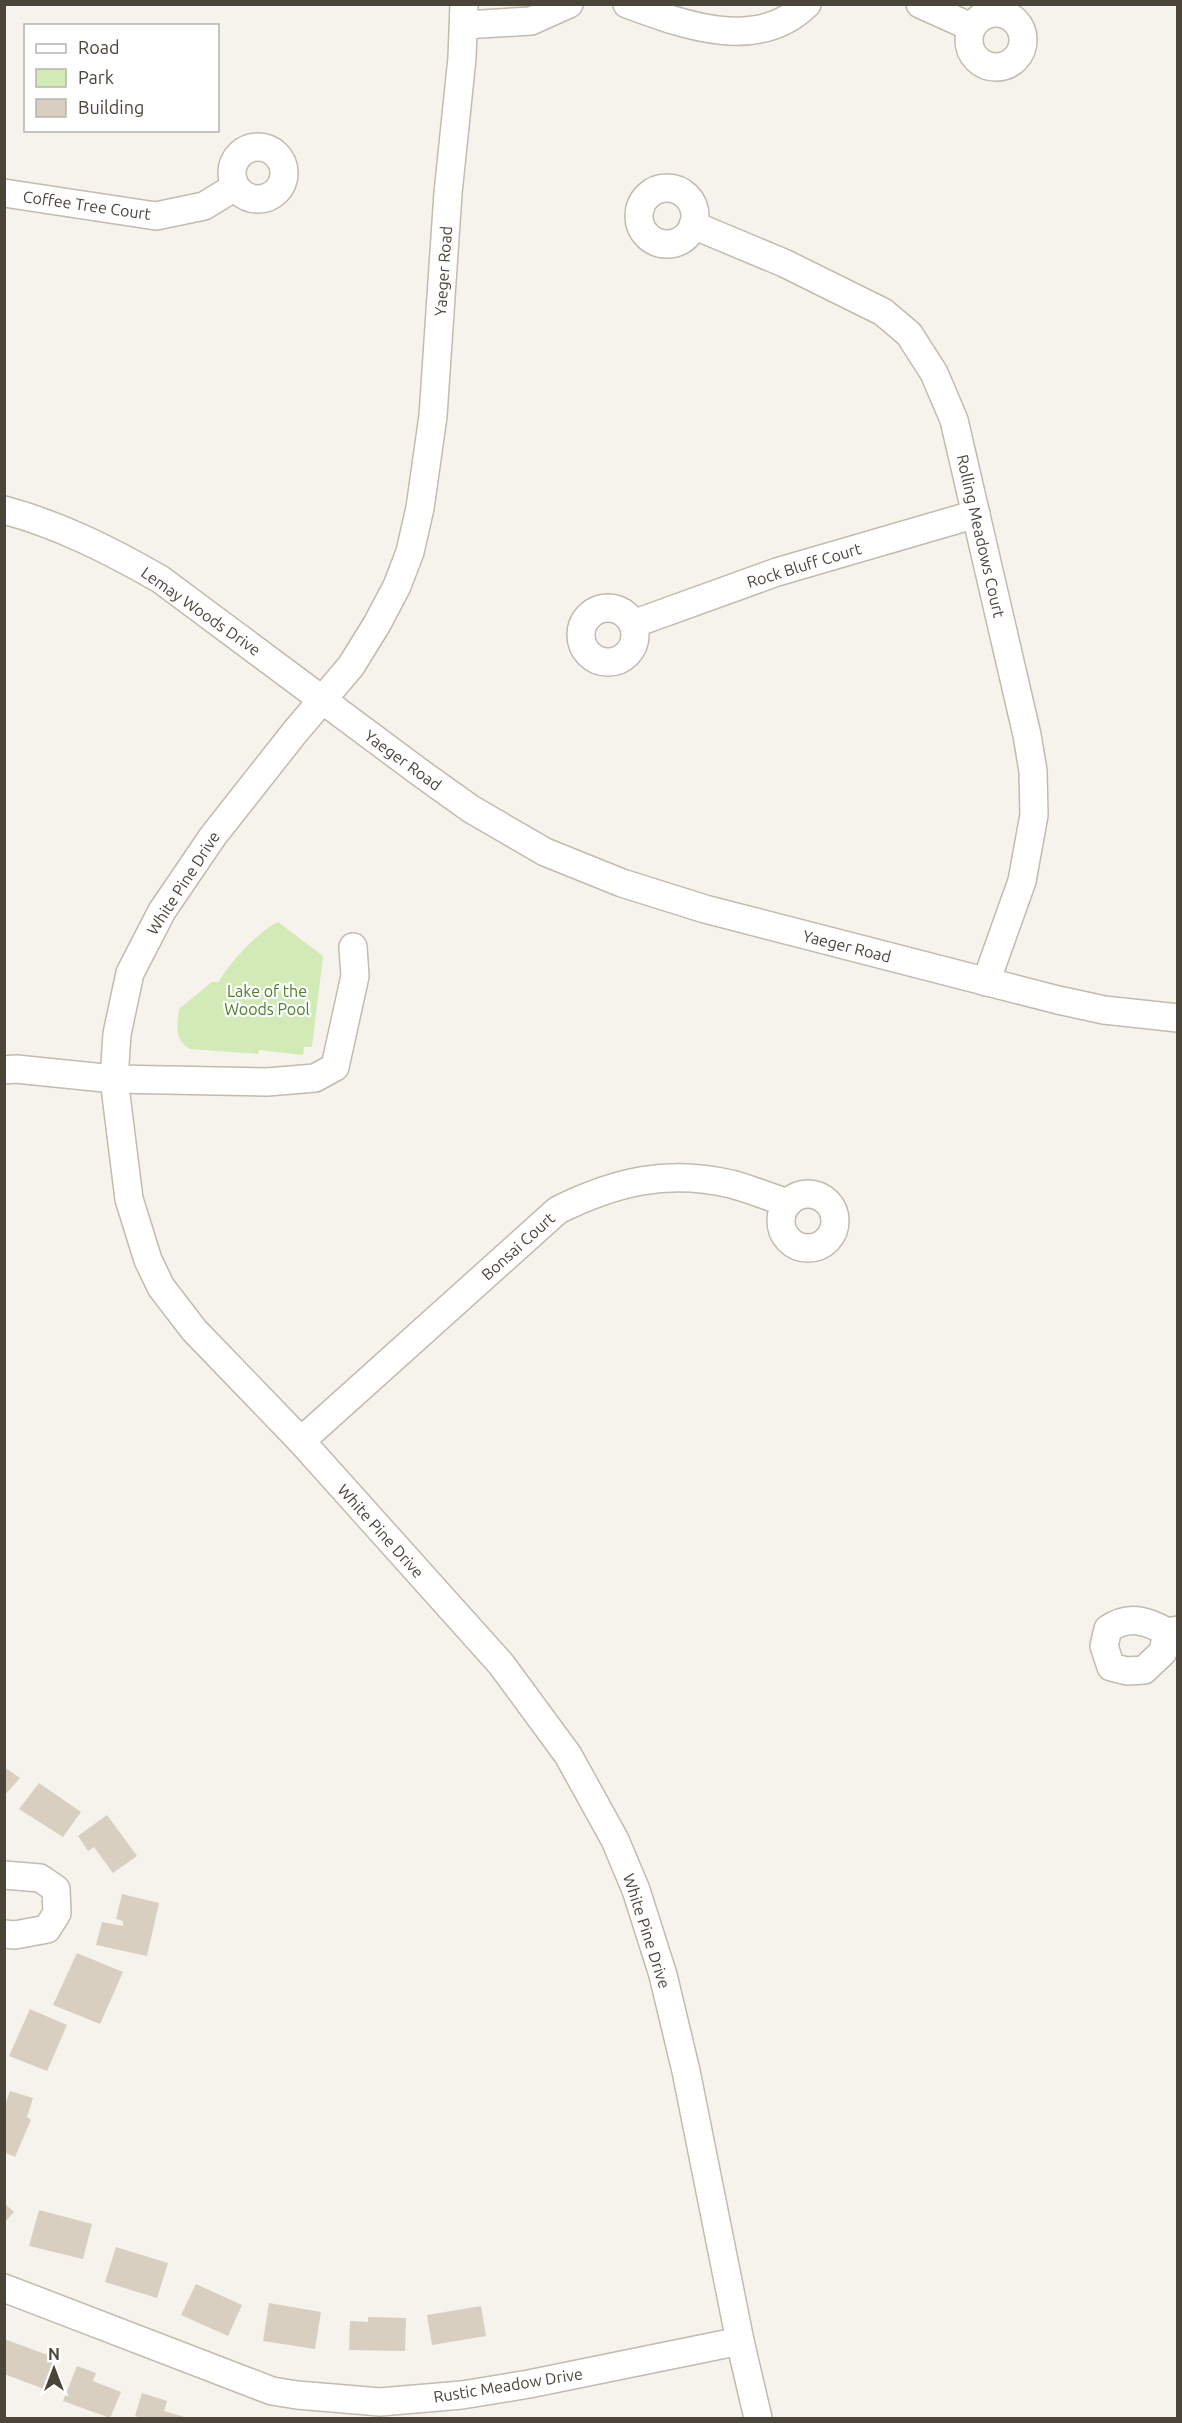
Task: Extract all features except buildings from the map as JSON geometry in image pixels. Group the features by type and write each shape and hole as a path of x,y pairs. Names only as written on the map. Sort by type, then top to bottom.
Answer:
{"street":[{"path":"464,15 531,21 569,4"},
{"path":"627,4 669,20 717,31 755,31 778,25 807,4"},
{"path":"920,4 971,27"},
{"name":"Yaeger Road","path":"464,15 448,194 433,416 420,508 407,560 397,586 351,666 322,700 471,809 544,852 581,868 705,909 986,982 1104,1010 1178,1018"},
{"name":"Coffee Tree Court","path":"4,194 156,216 204,206 236,187"},
{"name":"Rolling Meadows Court","path":"693,225 839,289 883,312 909,334 934,373 954,420 1025,724 1033,771 1034,815 1022,880 986,982"},
{"name":"Lemay Woods Drive","path":"4,510 60,529 118,555 160,579 322,700"},
{"name":"Rock Bluff Court","path":"633,624 777,572 976,514"},
{"name":"White Pine Drive","path":"322,700 213,836 162,911 130,973 117,1034 114,1079 129,1199 148,1260 161,1287 194,1330 301,1441 501,1664 568,1755 615,1840 636,1890 663,1975 686,2071 740,2341 758,2418"},
{"path":"4,1070 16,1069 114,1079 267,1082 315,1078 335,1066 355,976 353,947"},
{"name":"Bonsai Court","path":"301,1441 558,1210 594,1192 635,1180 686,1178 730,1184 788,1203"},
{"path":"4,1875 40,1878 56,1889 57,1913 46,1929 15,1935 4,1934"},
{"name":"Rustic Meadow Drive","path":"4,2288 272,2391 380,2402 462,2396 740,2341"}],"green space":[{"name":"Lake of the Woods Pool","path":"278,922 323,956 312,1047 304,1047 303,1055 259,1050 258,1054 190,1049 179,1037 179,1009 212,982 219,982 245,949 262,932"}]}
